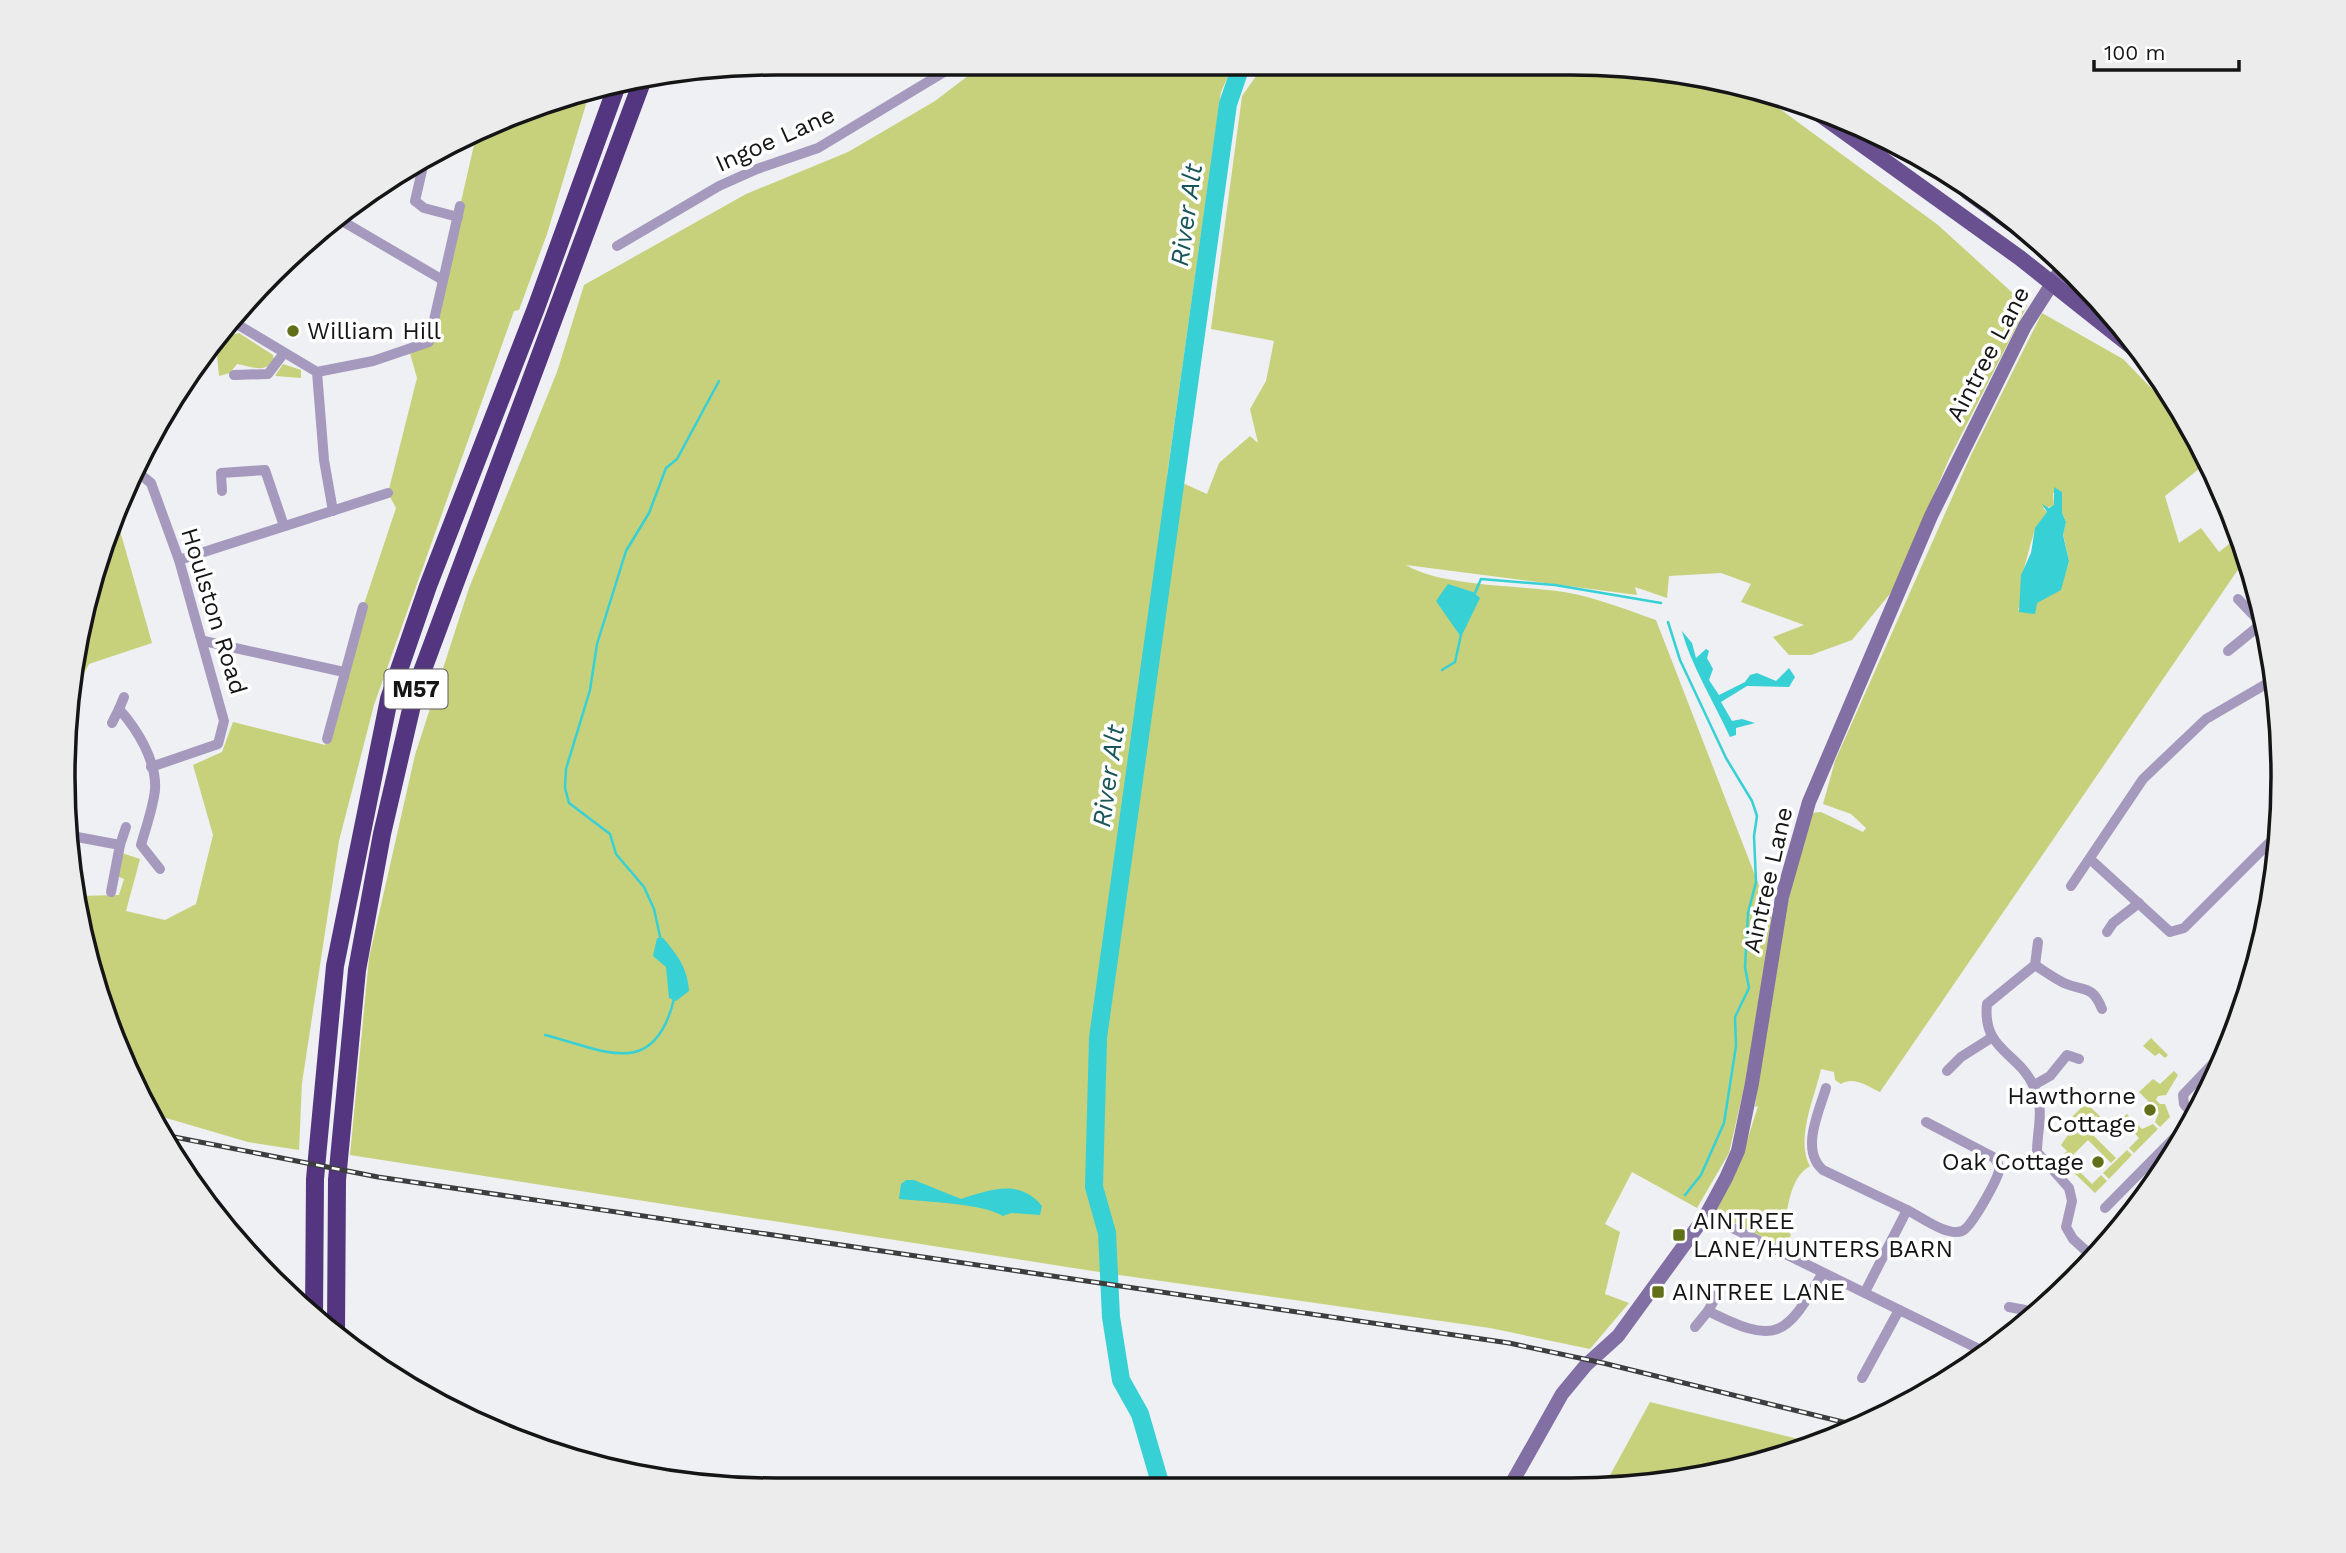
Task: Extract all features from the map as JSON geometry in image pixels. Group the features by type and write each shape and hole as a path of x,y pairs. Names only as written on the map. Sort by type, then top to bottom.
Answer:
{"highway":[{"name":"M57","path":"628,124 644,88"},
{"name":"M57","path":"336,1322 337,1180 357,970 382,835 416,688 640,89"},
{"name":"M57","path":"314,1304 315,1179 335,966 389,699 428,586 614,95"},
{"name":"M57","path":"596,146 607,96"}],"main road":[{"path":"1844,132 2052,283 2108,328"},
{"name":"Aintree Lane","path":"1515,1478 1562,1394 1586,1365 1618,1336 1706,1215 1738,1151 1782,897 1810,802 1931,516 2010,355 2058,274"}],"street":[{"name":"Ingoe Lane","path":"617,246 719,186 757,169 818,148 939,75"},
{"path":"239,326 317,372 373,361 429,342 441,279 459,212 425,208 415,201 422,172"},
{"path":"346,223 441,279"},
{"path":"234,375 268,374 284,353"},
{"path":"317,372 324,460 333,511"},
{"path":"222,491 221,472 265,470 284,526"},
{"name":"Houlston Road","path":"143,477 151,483 179,560 204,641 224,721 218,744 151,766"},
{"path":"179,560 388,493"},
{"path":"2238,599 2251,614"},
{"path":"327,739 363,607"},
{"path":"2228,651 2255,631"},
{"path":"204,641 344,672"},
{"path":"2071,886 2143,779 2184,737 2206,719 2265,685"},
{"path":"112,723 124,697"},
{"path":"119,709 137,729 151,766 155,788 141,845 160,869"},
{"path":"111,892 125,827"},
{"path":"78,837 120,845"},
{"path":"2090,859 2157,923 2170,932 2183,928 2267,845"},
{"path":"2108,932 2113,923 2139,903"},
{"path":"2038,942 2035,965 1987,1004 1985,1022 1991,1038 2034,1085 2041,1109 2037,1152 2068,1188 2072,1201 2066,1227 2073,1239 2086,1251"},
{"path":"2035,965 2066,984 2086,987 2098,997 2102,1009"},
{"path":"1947,1071 1961,1057 1991,1038"},
{"path":"2034,1085 2050,1076 2067,1055 2079,1059"},
{"path":"2187,1108 2183,1095 2205,1072"},
{"path":"1826,1088 1811,1143 1814,1161 1823,1170 1952,1232 1961,1232 1970,1226 1998,1172 1997,1162 1993,1157 1926,1122"},
{"path":"2105,1208 2165,1147"},
{"path":"1865,1292 1907,1210"},
{"path":"1706,1215 1976,1348"},
{"path":"1708,1311 1738,1326 1760,1332 1784,1329 1800,1311 1822,1274"},
{"path":"1695,1328 1717,1295"},
{"path":"2009,1307 2025,1310"},
{"path":"1862,1378 1899,1310"}],"green space":[{"path":"969,75 1228,75 1221,92 1167,476 1207,494 1219,463 1250,436 1258,443 1250,409 1266,381 1274,341 1211,329 1242,96 1257,75 1615,77 1706,89 1777,107 1938,225 2027,306 1949,459 1894,589 1852,640 1811,655 1789,655 1773,637 1804,625 1741,602 1751,584 1721,573 1669,576 1667,598 1635,587 1637,595 1406,565 1440,578 1576,594 1656,620 1772,919 1752,1053 1729,1153 1697,1208 1632,1172 1605,1224 1620,1232 1605,1294 1629,1303 1590,1349 1490,1328 1112,1274 350,1155 369,958 415,755 469,588 557,372 584,285 746,194 848,152 935,101"},
{"path":"587,101 547,234 519,310 514,311 374,705 339,841 302,1083 299,1150 248,1142 164,1117 129,1045 112,1002 99,958 86,896 119,895 124,879 114,875 122,853 140,859 126,911 165,920 196,904 213,835 193,765 222,752 233,722 325,745 363,607 396,508 388,493 417,378 409,350 429,342 474,144 551,112"},
{"path":"2042,313 2123,359 2158,395 2199,469 2165,496 2179,543 2201,528 2219,552 2231,543 2239,568 1880,1092 1855,1081 1841,1084 1835,1080 1834,1072 1821,1069 1805,1131 1806,1155 1810,1166 1798,1177 1791,1192 1784,1225 1791,1235 1785,1248 1714,1213 1747,1141 1758,1106 1755,1107 1777,942 1811,813 1821,812 1863,832 1866,828 1851,814 1823,804 1835,761 1971,455","holes":["2062,492 2062,513 2066,522 2063,534 2069,561 2065,574 2037,603 2018,610 2022,577 2032,540 2036,528 2047,512 2043,508 2054,506 2053,493"]},
{"path":"239,333 273,355 274,361 261,368 237,364 230,373 219,376 217,354 232,335"},
{"path":"283,364 301,370 301,378 275,376"},
{"path":"120,531 152,643 89,664 83,675 99,595"},
{"path":"2151,1038 2168,1055 2165,1058 2159,1053 2155,1056 2143,1046"},
{"path":"2174,1071 2178,1075 2166,1095 2158,1096 2156,1100 2165,1104 2170,1117 2160,1127 2155,1122 2159,1112 2139,1092 2153,1079 2160,1084"},
{"path":"2086,1103 2106,1122 2101,1127 2097,1124 2090,1132 2116,1158 2111,1163 2088,1140 2069,1159 2064,1154 2067,1151 2061,1145 2068,1135 2061,1128"},
{"path":"2127,1114 2142,1129 2153,1124 2158,1129 2134,1153 2129,1148 2139,1138 2121,1119"},
{"path":"2127,1150 2132,1155 2109,1179 2103,1173"},
{"path":"2073,1165 2092,1184 2101,1175 2107,1181 2095,1193 2069,1168"},
{"path":"1650,1402 1799,1439 1706,1464 1661,1472 1609,1476"}],"water":[{"path":"2054,487 2062,492 2062,513 2066,522 2063,535 2069,561 2061,590 2037,603 2035,614 2019,612 2021,575 2031,553 2035,528 2047,512 2042,504 2049,508 2054,505"},
{"path":"1448,584 1473,592 1480,598 1461,637 1436,601"},
{"path":"1682,631 1692,643 1696,658 1706,649 1709,651 1707,658 1713,669 1709,680 1719,695 1757,673 1776,681 1789,668 1795,677 1789,687 1747,686 1721,702 1732,721 1742,719 1755,723 1736,728 1736,735 1730,737 1697,670"},
{"path":"657,938 663,938 673,950 686,976 689,991 676,1001 669,998 666,967 653,956"},
{"path":"906,1180 914,1180 961,1199 993,1190 1014,1189 1033,1197 1042,1206 1040,1215 1011,1213 1003,1216 982,1208 899,1199 901,1184"}],"waterway":[{"name":"River Alt","path":"1159,1478 1140,1414 1121,1380 1111,1317 1107,1233 1094,1187 1098,1038 1228,104 1238,75"},
{"path":"661,941 654,909 644,887 616,854 610,834 569,803 565,788 566,769 590,690 597,644 626,551 649,513 666,468 677,459 719,381"},
{"path":"1475,593 1481,579 1555,585 1661,603"},
{"path":"1668,622 1680,660 1726,758 1752,801 1757,816 1754,836 1756,882 1748,913 1745,967 1749,988 1735,1017 1736,1046 1724,1123 1701,1175 1685,1195"},
{"path":"1442,670 1455,662 1461,635"},
{"path":"545,1035 606,1052 640,1050 654,1041 665,1025 674,999"}],"railway":[{"path":"175,1137 378,1177 1509,1343 1603,1363 1843,1422"}],"place":[{"name":"William Hill","path":"293,331"},
{"name":"Hawthorne Cottage","path":"2150,1110"},
{"name":"Oak Cottage","path":"2098,1162"},
{"name":"AINTREE LANE/HUNTERS BARN","path":"1679,1235"},
{"name":"AINTREE LANE","path":"1658,1292"}]}
